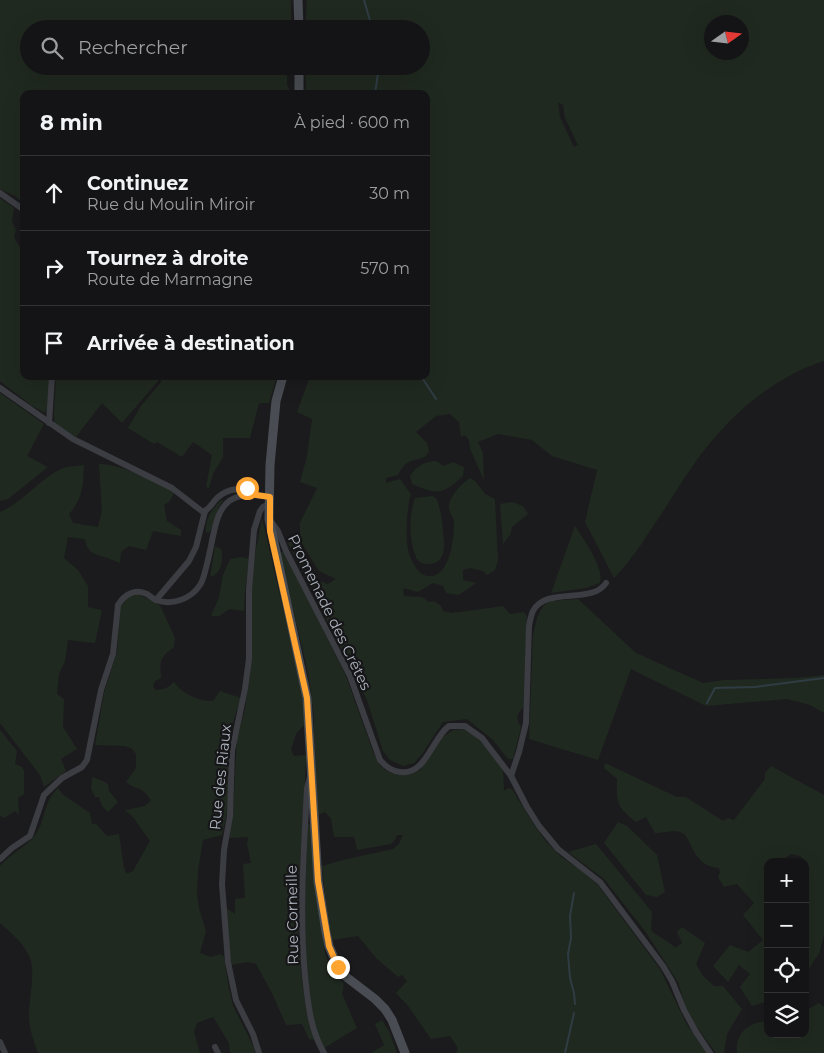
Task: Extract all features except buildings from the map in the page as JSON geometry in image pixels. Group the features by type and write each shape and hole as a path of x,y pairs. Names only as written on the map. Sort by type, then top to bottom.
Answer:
{"street":[{"path":"298,0 299,20"},
{"path":"299,75 299,90"},
{"path":"0,193 20,207"},
{"path":"49,423 52,380"},
{"path":"282,380 276,400 270,465 269,519 307,698 318,881 329,946 334,960 345,976 385,1009 392,1020 405,1053"},
{"path":"0,388 74,439 172,488 203,512 205,511"},
{"path":"156,600 189,561 196,547 205,511 218,497 238,488 247,488 256,495 270,501"},
{"path":"0,859 30,836 44,795 62,778 82,767 87,760 101,690 113,654 118,605 124,597 134,592 146,594 156,600 166,602 177,601 190,596 201,584 204,576 223,507 234,496 256,495"},
{"name":"Rue des Riaux","path":"259,1053 258,1046 234,994 228,962 222,884 224,850 230,816 232,750 245,689 248,659 248,603 254,530 260,511 270,501"},
{"name":"Promenade des Crêtes","path":"269,519 278,531 286,551 350,676 380,760 385,766 395,771 411,771 419,766 427,757 437,738 449,726 465,726 482,738 511,776 526,807 539,826 558,849 600,882 663,966 684,1010 710,1053"},
{"path":"511,776 526,723 529,634 532,611 546,599 587,594 604,588 606,583"},
{"name":"Rue Corneille","path":"312,774 307,788 302,941 311,1022 324,1053"},
{"path":"0,1042 5,1053"}],"shaded area":[{"path":"0,0 291,0 291,20 20,20 20,75 287,75 289,90 20,90 20,200 0,189"},
{"path":"307,0 824,0 824,361 793,374 765,391 727,424 688,472 640,545 614,578 585,522 597,470 552,456 532,440 498,434 478,442 483,453 484,480 470,449 469,440 465,435 461,437 459,422 450,414 436,416 416,432 427,443 429,451 425,457 409,462 398,475 386,478 386,483 400,479 411,494 407,518 407,537 408,549 416,568 426,576 432,576 443,569 449,557 454,523 449,504 459,487 470,478 475,481 485,494 495,499 498,561 495,570 487,575 483,571 470,568 463,570 463,580 476,583 459,595 446,593 443,586 433,583 418,592 403,588 404,596 422,597 429,602 434,601 441,606 443,611 452,613 503,606 510,614 524,612 527,616 523,708 518,717 521,727 513,759 508,759 493,740 467,719 443,722 414,763 403,766 390,760 383,751 367,700 288,543 293,541 319,581 328,584 336,579 319,571 300,540 300,523 317,488 300,482 307,456 312,419 297,412 309,380 430,380 430,90 306,90 305,75 430,75 430,20 306,20","holes":["558,102 563,105 565,118 578,145 574,147 560,117"]},
{"path":"0,198 14,208 12,222 16,230 14,237 20,247 20,380 50,380 45,413 32,406 0,381"},
{"path":"56,380 159,380 122,423 102,403 76,437 55,424"},
{"path":"159,380 276,380 269,403 259,403 250,438 223,438 223,457 213,474 209,488 206,487 212,455 193,442 182,457 157,442 154,444 128,428 141,406 162,381"},
{"path":"0,393 44,424 27,456 48,467 8,499 0,501"},
{"path":"436,461 444,466 453,462 464,467 463,476 450,487 439,491 428,490 412,484 410,476 415,470 427,462"},
{"path":"99,464 129,470 175,492 169,502 164,505 167,521 181,530 181,536 153,531 146,550 129,546 121,552 120,563 91,551 87,547 85,539 68,537 64,558 78,570 88,586 88,607 102,610 95,643 68,640 65,661 59,674 57,694 64,699 63,727 77,749 61,759 66,771 44,787 40,775 0,723 0,512 16,503 53,474 64,468 84,465 80,497 69,514 73,523 98,527 102,511"},
{"path":"432,496 436,498 440,510 444,549 438,561 426,564 421,563 417,559 414,552 411,538 411,518 415,498"},
{"path":"221,500 223,501 218,508 211,529 209,533 206,532 208,518"},
{"path":"512,502 523,506 528,514 512,527 510,535 503,544 500,504"},
{"path":"262,518 302,691 305,724 296,734 291,750 294,756 306,755 299,925 304,996 308,1019 315,1040 309,1039 302,1024 286,1025 272,993 256,964 248,962 231,965 226,908 235,914 235,899 245,898 243,864 251,863 247,844 248,837 229,838 233,812 237,738 245,709 250,674 251,593 255,554"},
{"path":"575,526 596,562 601,577 600,583 586,588 551,593"},
{"path":"215,546 221,549 222,562 217,573 210,577"},
{"path":"279,552 284,552 346,676 373,752 380,766 397,775 409,775 420,770 442,737 453,730 466,729 479,739 503,769 504,791 508,788 512,789 544,839 560,856 597,884 660,969 686,1023 707,1053 456,1053 458,1048 450,1036 431,1039 408,1006 396,993 407,981 402,975 398,977 377,959 358,936 332,940 322,866 393,849 399,844 403,835 397,835 391,844 357,850 354,837 334,837 331,819 325,812 318,815 311,691"},
{"path":"241,557 249,559 244,611 230,609 219,616 211,616 219,597 223,575 230,559"},
{"path":"138,594 160,605 175,638 174,647 163,657 160,667 161,678 155,681 153,686 155,690 170,686 174,682 186,694 203,700 213,701 220,691 241,698 229,734 229,794 227,813 222,835 203,840 198,870 197,894 206,931 200,953 211,957 221,954 224,957 233,1006 254,1047 255,1053 230,1053 229,1043 213,1017 197,1023 194,1032 200,1053 38,1053 29,1019 32,964 21,943 0,923 0,866 36,834 47,805 58,788 62,794 90,813 92,824 96,824 107,836 119,834 124,868 127,874 133,871 150,841 133,817 125,810 145,806 151,800 142,790 126,782 136,768 136,754 131,748 125,746 95,745 104,693 117,652 120,607 127,598"},
{"path":"578,599 636,653 703,683 724,680 796,678 824,675 824,713 810,705 787,699 706,706 631,669 598,760 529,739 533,635 537,618 543,606 550,601"},
{"path":"0,730 17,751 15,764 22,767 24,771 24,794 18,798 19,815 15,811 4,818 0,816"},
{"path":"605,763 677,797 686,797 723,821 728,818 734,820 765,779 765,773 771,766 824,795 824,935 819,954 809,970 809,858 802,858 791,854 786,858 764,858 764,1002 752,1006 740,987 750,974 739,965 728,982 713,966 730,945 748,952 763,940 743,915 754,903 737,884 724,887 718,877 719,868 702,862 697,857 684,834 674,831 655,833 646,817 636,822 621,808 617,794 617,779 604,768"},
{"path":"92,777 108,784 109,791 118,802 108,812 102,806 99,797 95,797 91,789"},
{"path":"618,822 627,826 657,855 665,892 657,897 646,895 604,843"},
{"path":"308,824 312,826 315,884 325,954 333,972 344,984 342,994 357,1028 324,1048 320,1041 312,1011 303,940"},
{"path":"596,844 652,912 651,930 654,933 675,948 682,943 677,932 682,927 705,943 696,964 703,976 714,986 723,986 742,1009 727,1034 724,1053 716,1053 696,1026 685,1005 678,982 645,931 604,879 568,852"},
{"path":"819,1003 824,1007 824,1053 737,1053 738,1040 741,1034 749,1026 761,1022 764,1022 764,1038 809,1038 809,1009"},
{"path":"382,1020 389,1031 397,1053 371,1053 384,1045 375,1024"}],"waterway":[{"path":"364,0 370,20"},
{"path":"376,90 378,75"},
{"path":"424,380 436,399"},
{"path":"707,703 715,688 755,687 824,678"},
{"path":"574,893 570,916 571,938 568,954 575,1004"},
{"path":"565,1053 574,1013"}],"route":[{"path":"247,488 256,495 270,497 270,531 307,698 314,795 315,841 322,912 329,946 338,967"}]}
